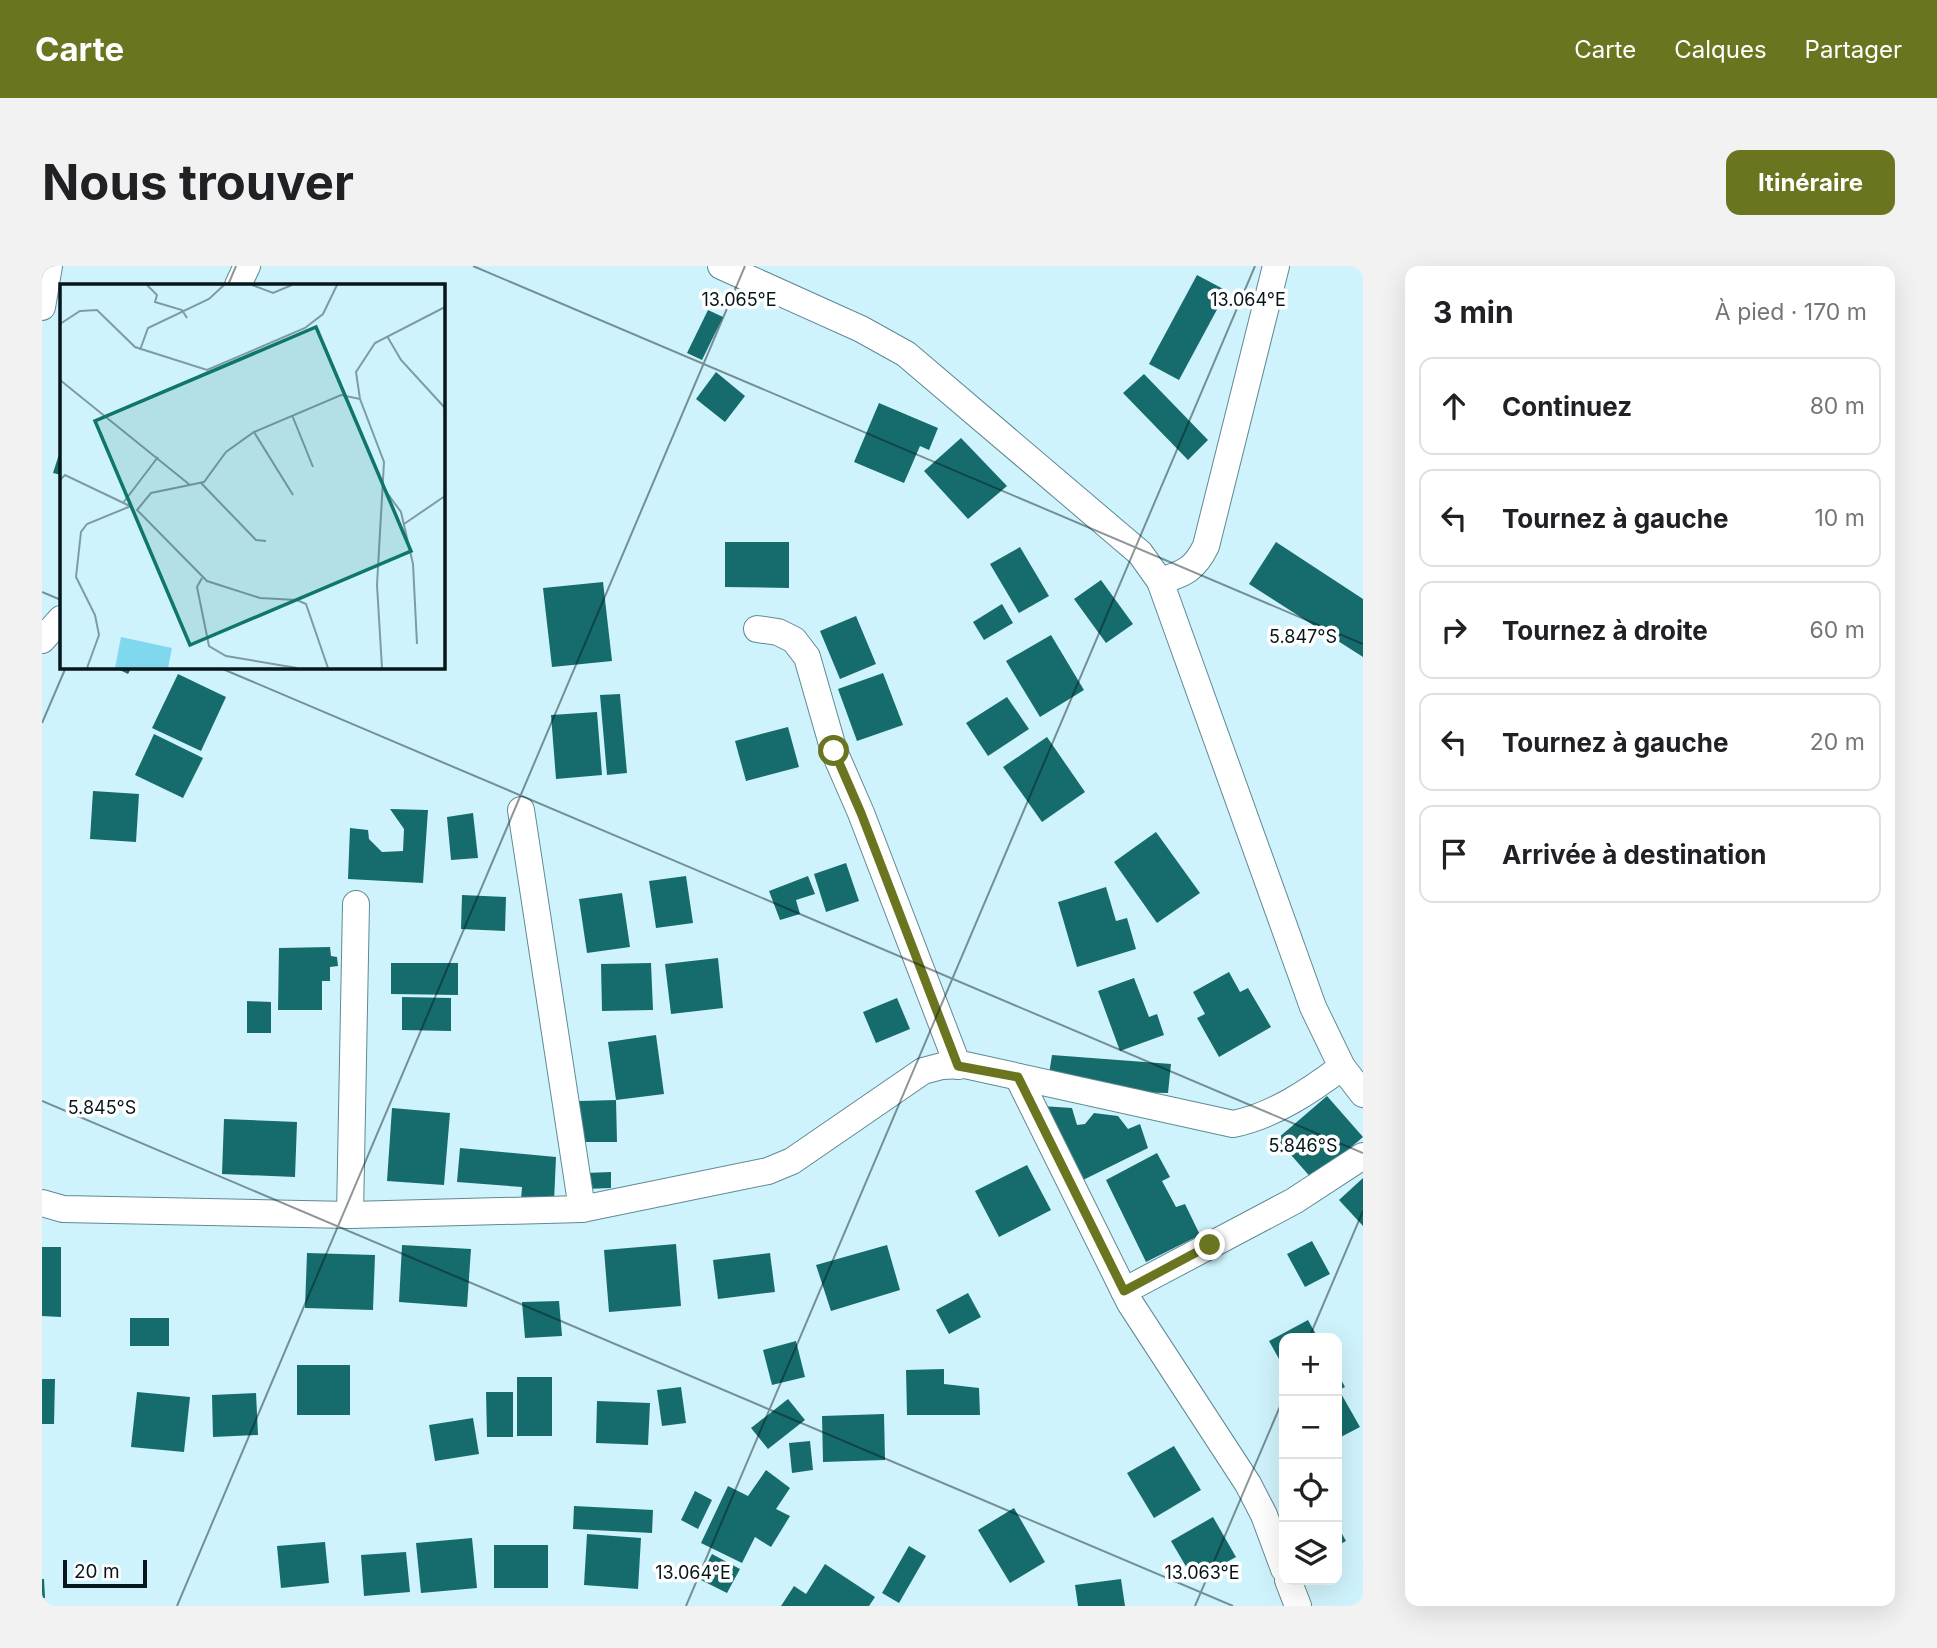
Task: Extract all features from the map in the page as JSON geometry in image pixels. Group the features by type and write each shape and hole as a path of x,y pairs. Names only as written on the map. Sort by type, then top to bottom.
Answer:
{"street":[{"path":"42,307 49,266"},
{"path":"238,284 247,266"},
{"path":"721,266 861,329 906,354 1140,553 1160,581 1313,1007 1342,1067 1363,1094"},
{"path":"1160,581 1185,574 1197,564 1206,546 1276,266"},
{"path":"757,629 778,632 794,640 807,657 834,751 861,813 958,1066"},
{"path":"521,810 582,1209"},
{"path":"350,1215 356,904"},
{"path":"42,1203 63,1209 350,1215 582,1209 768,1171 793,1161 923,1072 942,1066 958,1066 1018,1077 1233,1124 1266,1114 1313,1089 1342,1067"},
{"path":"1018,1077 1124,1291 1248,1484 1264,1515 1279,1556"},
{"path":"1124,1291 1294,1200 1363,1156"},
{"path":"1290,1585 1298,1606"}],"building":[{"path":"1197,275 1227,291 1179,380 1149,364"},
{"path":"708,310 723,317 702,360 687,353"},
{"path":"716,372 745,396 725,422 696,399"},
{"path":"1144,374 1208,440 1188,460 1123,393"},
{"path":"879,403 938,428 929,450 920,446 904,483 854,462"},
{"path":"961,438 1007,486 968,519 924,471"},
{"path":"60,451 60,475 53,473"},
{"path":"725,542 789,542 789,588 725,587"},
{"path":"1276,542 1363,599 1363,657 1249,584"},
{"path":"1020,547 1049,596 1019,613 990,564"},
{"path":"1101,580 1133,624 1106,643 1074,599"},
{"path":"603,582 612,661 552,667 543,588"},
{"path":"1002,604 1013,623 984,640 973,622"},
{"path":"856,616 876,664 840,679 820,631"},
{"path":"1051,635 1084,690 1040,717 1006,661"},
{"path":"116,668 131,668 128,674"},
{"path":"883,673 903,725 857,741 838,689"},
{"path":"178,674 226,697 201,751 152,728"},
{"path":"620,694 627,773 607,775 600,695"},
{"path":"1007,697 1029,729 988,756 966,723"},
{"path":"597,712 602,775 556,779 551,715"},
{"path":"788,727 799,767 746,781 735,741"},
{"path":"154,734 203,758 183,798 135,775"},
{"path":"1047,737 1085,792 1042,822 1003,767"},
{"path":"93,791 139,794 136,842 90,839"},
{"path":"390,809 428,810 423,883 348,879 350,828 368,830 369,839 382,852 403,851 404,829"},
{"path":"473,813 478,858 451,860 447,817"},
{"path":"1156,832 1200,893 1157,923 1114,862"},
{"path":"846,863 859,901 826,912 814,874"},
{"path":"686,876 693,923 656,928 649,881"},
{"path":"808,876 815,894 796,900 800,914 780,920 769,891"},
{"path":"1106,887 1116,921 1127,918 1136,949 1077,967 1058,902"},
{"path":"622,893 630,947 587,953 579,899"},
{"path":"462,895 506,897 505,931 461,929"},
{"path":"330,947 331,956 337,957 338,966 330,967 330,981 322,981 322,1010 278,1010 279,948"},
{"path":"718,958 723,1008 671,1014 665,964"},
{"path":"391,963 458,963 458,995 391,994"},
{"path":"651,963 653,1010 602,1011 601,964"},
{"path":"1229,972 1240,992 1248,988 1271,1027 1219,1057 1197,1018 1205,1014 1193,992"},
{"path":"1134,978 1149,1017 1157,1014 1164,1035 1120,1051 1098,991"},
{"path":"402,997 451,998 451,1031 402,1030"},
{"path":"897,998 910,1029 876,1043 863,1012"},
{"path":"247,1001 271,1002 271,1033 247,1033"},
{"path":"656,1035 664,1094 616,1100 608,1042"},
{"path":"1052,1055 1171,1064 1168,1093 1122,1092 1049,1074"},
{"path":"1327,1096 1363,1137 1313,1180 1277,1139"},
{"path":"616,1100 617,1142 580,1142 579,1101"},
{"path":"1042,1106 1072,1108 1077,1125 1085,1124 1094,1113 1118,1116 1128,1129 1140,1124 1148,1148 1083,1180"},
{"path":"392,1108 450,1113 444,1185 387,1181"},
{"path":"224,1119 297,1122 295,1177 222,1174"},
{"path":"460,1148 556,1157 554,1202 521,1199 522,1187 457,1182"},
{"path":"1157,1153 1170,1177 1162,1181 1176,1207 1185,1204 1200,1235 1146,1262 1106,1180"},
{"path":"1027,1165 1051,1210 999,1237 975,1191"},
{"path":"611,1172 611,1188 586,1189 585,1173"},
{"path":"1363,1178 1363,1226 1339,1200"},
{"path":"1312,1241 1330,1274 1305,1287 1287,1254"},
{"path":"676,1244 681,1306 609,1312 604,1250"},
{"path":"402,1245 471,1249 467,1307 399,1302"},
{"path":"887,1245 900,1290 831,1311 816,1265"},
{"path":"42,1247 61,1247 61,1317 42,1316"},
{"path":"307,1253 375,1255 373,1310 305,1308"},
{"path":"770,1253 775,1292 718,1299 713,1260"},
{"path":"968,1293 981,1317 949,1334 936,1310"},
{"path":"559,1301 562,1336 525,1338 522,1302"},
{"path":"130,1318 169,1318 169,1346 130,1346"},
{"path":"1308,1320 1315,1333 1284,1333"},
{"path":"1279,1336 1279,1359 1269,1341"},
{"path":"796,1341 805,1377 772,1385 763,1350"},
{"path":"297,1365 350,1365 350,1415 297,1415"},
{"path":"944,1369 944,1384 979,1388 980,1415 907,1415 906,1370"},
{"path":"517,1377 552,1377 552,1436 517,1436"},
{"path":"42,1379 55,1379 54,1424 42,1424"},
{"path":"681,1387 686,1423 662,1426 657,1390"},
{"path":"137,1392 190,1397 184,1452 131,1447"},
{"path":"486,1392 513,1392 513,1437 487,1437"},
{"path":"256,1393 258,1435 213,1437 212,1395"},
{"path":"1342,1395 1360,1427 1342,1436"},
{"path":"788,1399 805,1420 768,1449 751,1428"},
{"path":"597,1401 650,1403 648,1445 596,1443"},
{"path":"884,1414 885,1460 823,1462 822,1416"},
{"path":"473,1418 479,1454 435,1461 429,1425"},
{"path":"810,1441 813,1470 792,1473 789,1443"},
{"path":"1174,1446 1201,1490 1154,1518 1127,1473"},
{"path":"766,1470 790,1488 776,1509 790,1516 771,1547 755,1537 742,1563 701,1543 728,1486 748,1496"},
{"path":"695,1491 712,1500 698,1529 681,1520"},
{"path":"574,1506 653,1510 652,1533 573,1529"},
{"path":"1014,1508 1045,1562 1010,1583 978,1530"},
{"path":"1213,1517 1236,1557 1194,1580 1171,1541"},
{"path":"587,1534 641,1538 638,1589 584,1585"},
{"path":"472,1538 477,1588 421,1593 416,1543"},
{"path":"325,1542 329,1583 281,1588 277,1546"},
{"path":"494,1545 548,1545 548,1588 494,1588"},
{"path":"909,1546 926,1556 899,1603 882,1593"},
{"path":"406,1552 410,1592 364,1596 361,1555"},
{"path":"712,1554 740,1569 727,1593 699,1579"},
{"path":"825,1564 875,1597 869,1606 781,1606 794,1586 806,1594"},
{"path":"44,1579 45,1598 42,1598"},
{"path":"1121,1579 1125,1606 1078,1606 1075,1585"}],"route":[{"path":"834,751 861,813 958,1066 965,1065 1018,1077 1124,1291 1210,1245"}]}
